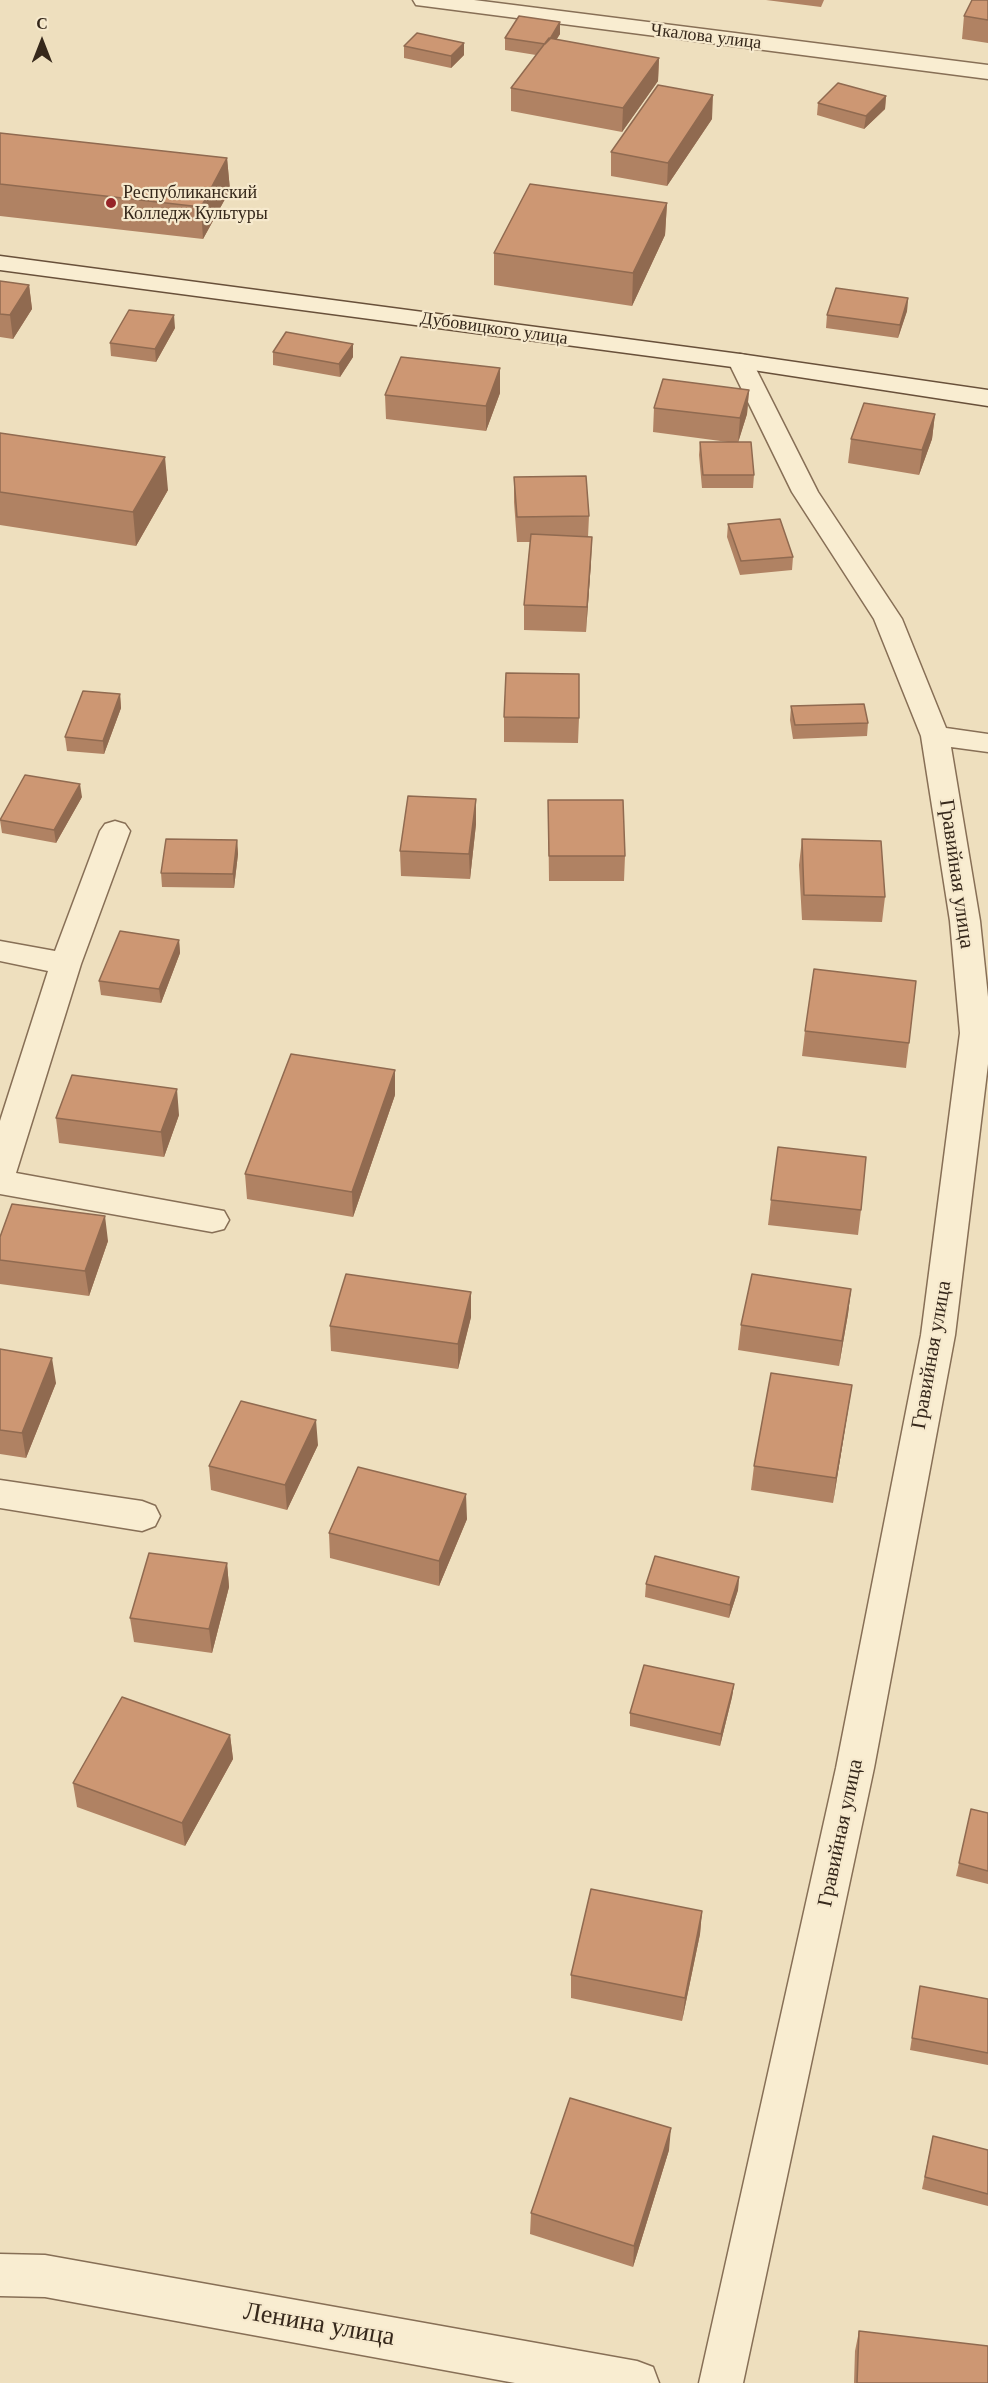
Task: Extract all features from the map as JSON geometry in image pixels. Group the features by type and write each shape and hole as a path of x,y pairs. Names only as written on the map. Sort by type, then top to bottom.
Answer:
{"street":[{"name":"Чкалова улица","path":"424,0 613,17 988,72"},
{"name":"Дубовицкого улица","path":"0,263 740,361 988,398"},
{"name":"Гравийная улица","path":"721,2383 855,1768 938,1335 976,1033 965,921 935,736 888,619 805,492 740,361"},
{"path":"935,736 988,743"},
{"path":"0,1172 66,964 115,831"},
{"path":"0,951 66,964"},
{"path":"0,1182 212,1220"},
{"path":"0,1494 142,1516"},
{"name":"Ленина улица","path":"0,2275 45,2276 637,2383"}],"building":[{"path":"972,0 988,0 988,20 964,16"},
{"path":"519,16 560,22 545,44 505,38"},
{"path":"417,33 464,43 451,56 404,46"},
{"path":"549,38 659,58 623,108 511,88"},
{"path":"838,83 886,96 866,116 818,103"},
{"path":"658,85 713,95 668,163 611,152"},
{"path":"0,133 227,158 201,207 0,184"},
{"path":"530,184 667,203 633,273 494,253"},
{"path":"0,281 29,285 10,315 0,314"},
{"path":"836,288 908,298 900,325 827,315"},
{"path":"129,310 174,315 155,349 110,343"},
{"path":"286,332 353,344 339,364 273,352"},
{"path":"401,357 500,368 486,406 385,395"},
{"path":"663,379 749,390 740,418 654,408"},
{"path":"864,403 935,414 922,450 851,439"},
{"path":"0,433 165,457 133,512 0,492"},
{"path":"700,442 751,442 754,475 703,475"},
{"path":"586,476 589,516 517,517 514,477"},
{"path":"780,519 793,557 741,561 728,524"},
{"path":"531,534 592,537 587,607 524,605"},
{"path":"506,673 579,674 579,718 504,717"},
{"path":"83,691 120,694 103,741 65,737"},
{"path":"864,704 868,723 795,725 791,706"},
{"path":"25,775 80,784 54,830 0,820"},
{"path":"408,796 476,799 469,854 400,851"},
{"path":"548,800 623,800 625,856 549,856"},
{"path":"166,839 237,840 233,874 161,873"},
{"path":"802,839 881,841 885,897 804,895"},
{"path":"120,931 179,940 159,989 99,981"},
{"path":"814,969 916,981 909,1043 805,1031"},
{"path":"291,1054 395,1070 352,1192 245,1174"},
{"path":"72,1075 177,1089 161,1132 56,1118"},
{"path":"778,1147 866,1157 861,1210 771,1200"},
{"path":"12,1204 105,1216 85,1271 0,1260 0,1237"},
{"path":"346,1274 471,1292 458,1344 330,1326"},
{"path":"752,1274 851,1289 842,1341 741,1325"},
{"path":"0,1349 52,1358 22,1433 0,1430"},
{"path":"771,1373 852,1385 836,1478 754,1466"},
{"path":"241,1401 316,1420 285,1485 209,1466"},
{"path":"358,1467 466,1494 439,1561 329,1533"},
{"path":"149,1553 227,1563 209,1629 130,1618"},
{"path":"655,1556 739,1577 730,1605 646,1584"},
{"path":"644,1665 734,1684 721,1734 630,1713"},
{"path":"122,1697 230,1735 182,1823 73,1783"},
{"path":"971,1809 988,1813 988,1871 959,1863"},
{"path":"591,1889 702,1911 685,1998 571,1975"},
{"path":"920,1986 988,1999 988,2053 912,2038"},
{"path":"570,2098 671,2128 634,2246 531,2213"},
{"path":"933,2136 988,2150 988,2194 925,2177"},
{"path":"859,2331 988,2346 988,2383 857,2383"}],"place":[{"name":"Республиканский Колледж Культуры","path":"111,203"}]}
